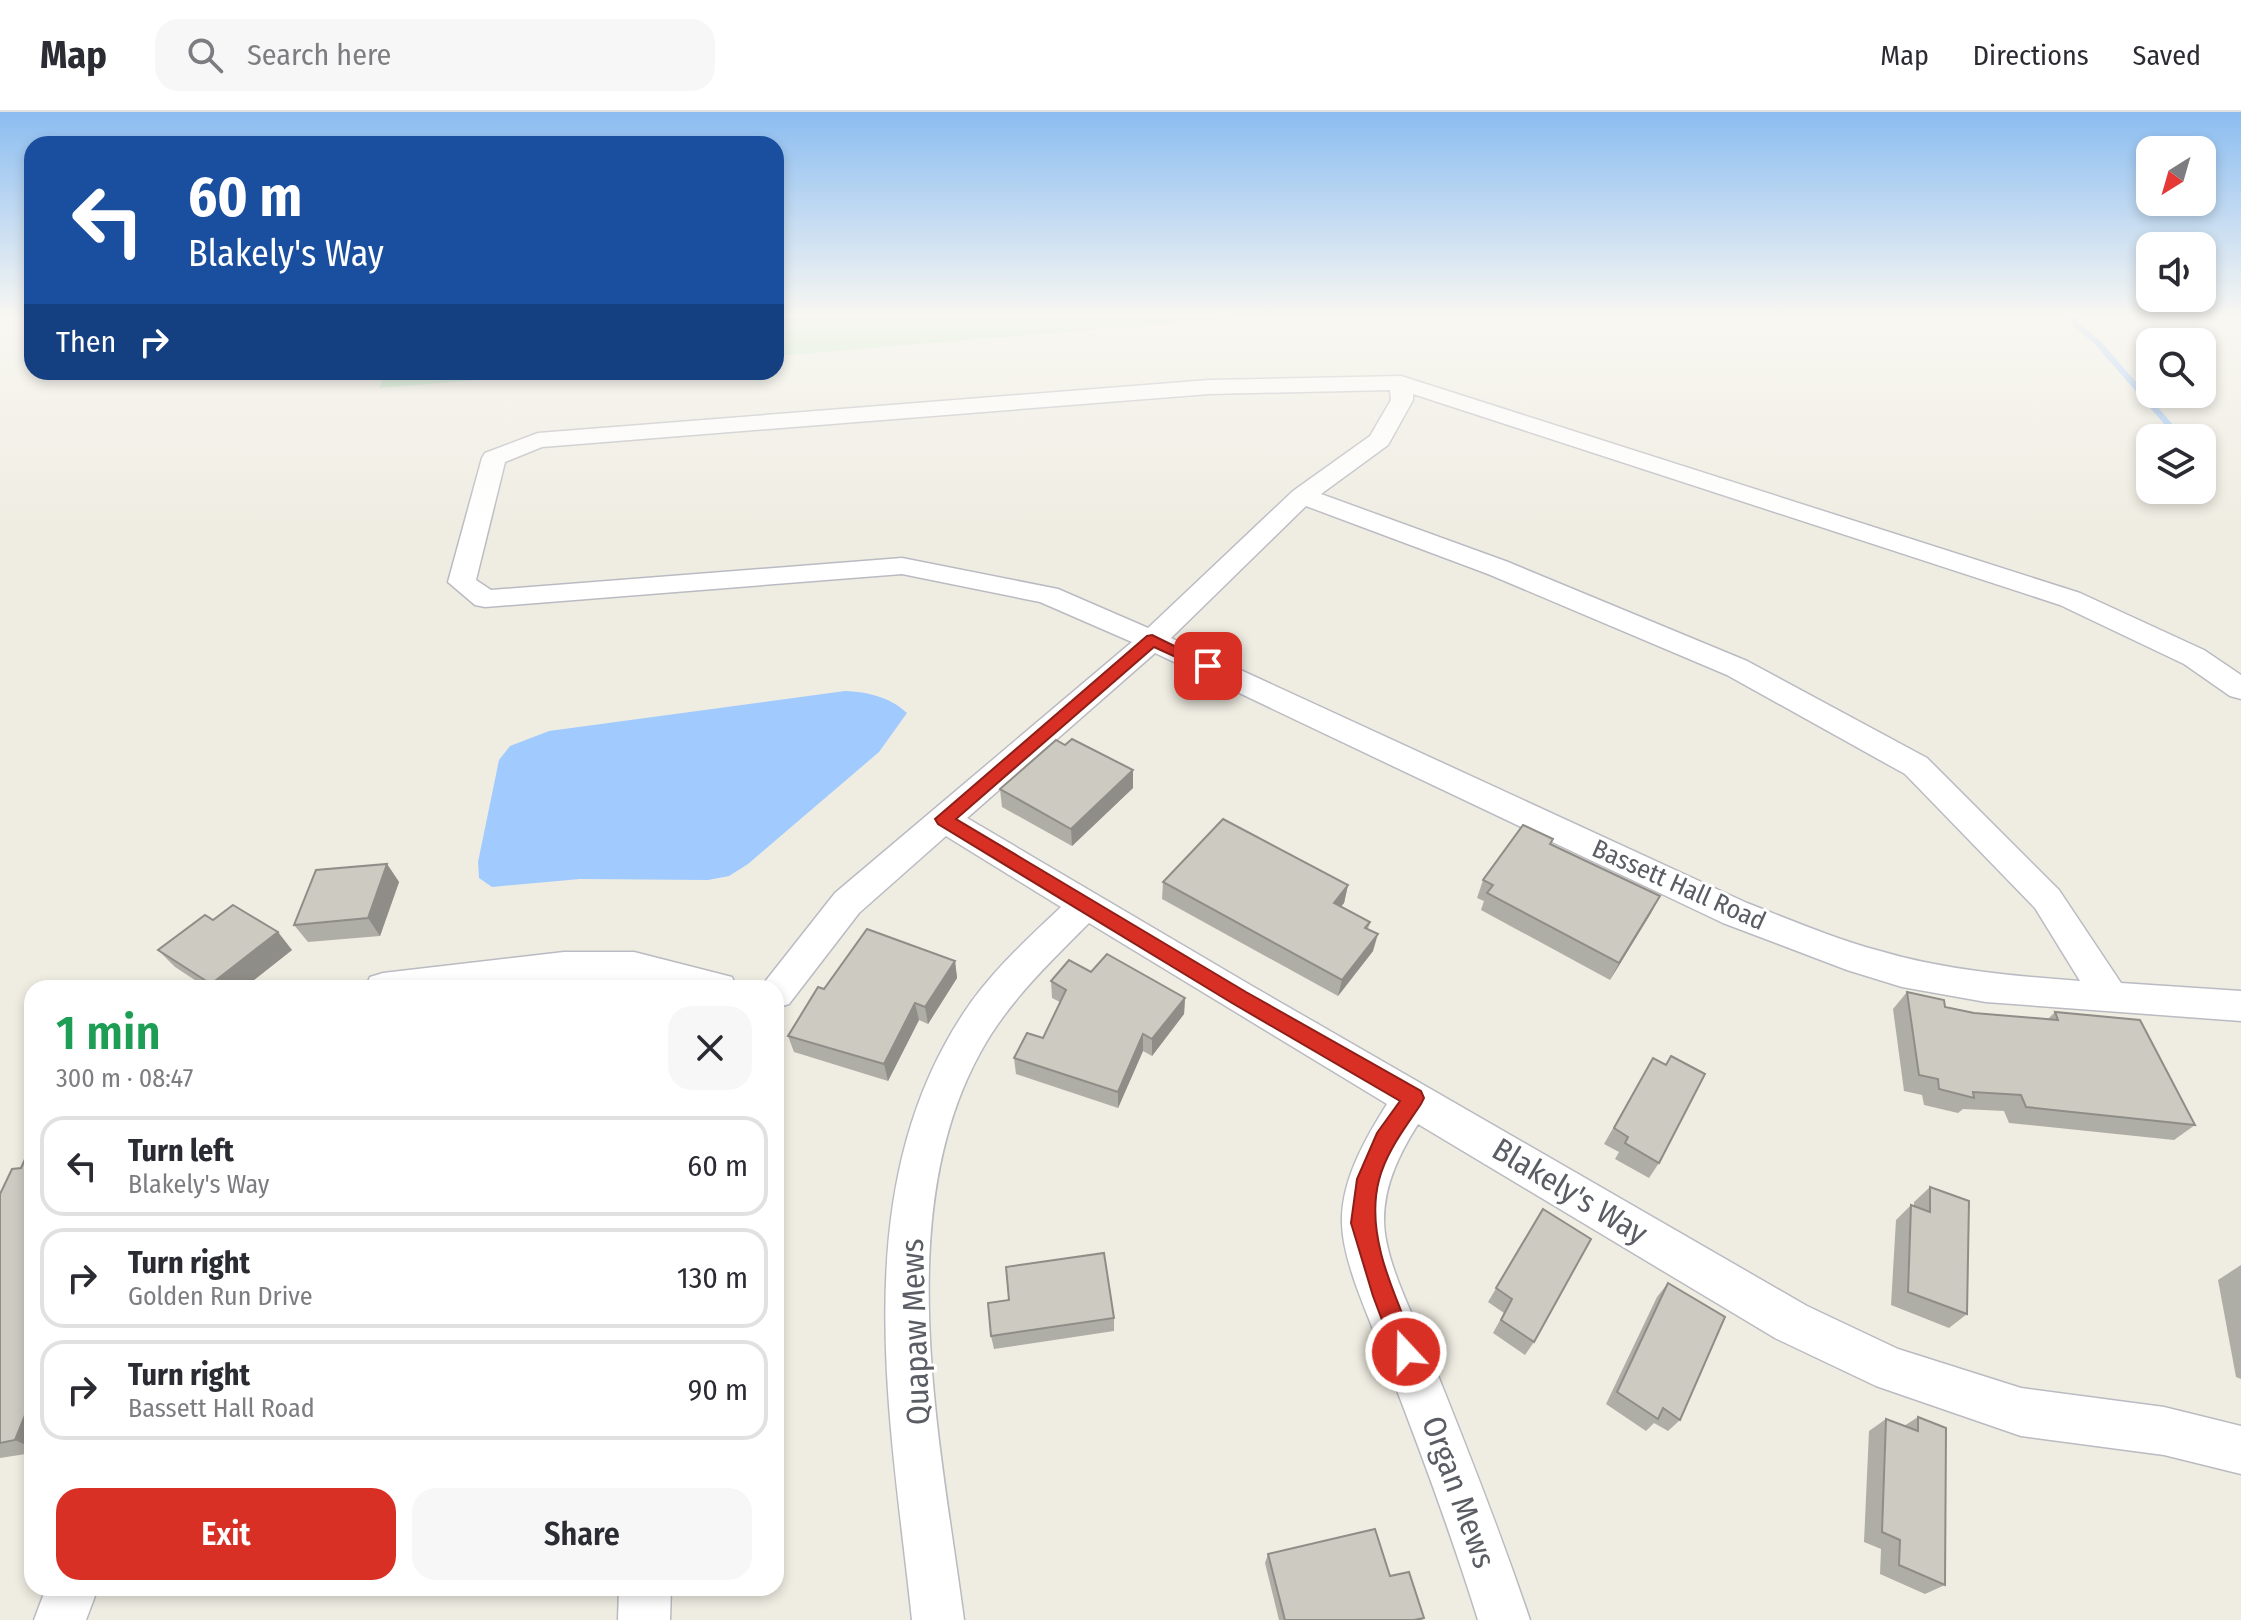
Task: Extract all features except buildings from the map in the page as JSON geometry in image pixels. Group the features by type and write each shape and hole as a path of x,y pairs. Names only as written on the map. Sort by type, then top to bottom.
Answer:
{"street":[{"name":"Bassett Hall Road","path":"1204,387 538,440 494,458 462,582 485,599 902,566 1048,595 1152,640 1735,913 1826,948 1901,972 1997,988 2241,1006"},
{"path":"784,983 847,903 1152,640 1302,496 1380,440 1402,400 1401,387"},
{"path":"1415,387 2070,599 2194,657 2241,689"},
{"path":"1302,496 1498,568 1737,668 1916,766 2047,899 2109,996"},
{"name":"Blakely's Way","path":"944,819 1791,1322 1892,1370 2021,1412 2164,1431 2241,1450"},
{"name":"Quapaw Mews","path":"938,1620 908,1338 910,1223 928,1131 967,1041 1012,979 1085,905"},
{"path":"452,980 564,967 634,967 687,980"},
{"name":"Organ Mews","path":"1413,1098 1385,1140 1368,1179 1362,1223 1384,1296 1481,1546 1504,1620"},
{"path":"60,1620 69,1596"},
{"path":"644,1620 645,1596"}],"water":[{"path":"845,691 878,696 907,713 879,752 748,864 729,876 708,880 580,879 492,887 479,878 478,862 499,760 510,746 549,731"}],"waterway":[{"path":"2136,387 2168,424"}],"route":[{"path":"1208,666 1152,640 944,819 1413,1098 1385,1140 1368,1179 1362,1223 1384,1296 1406,1352"}]}
